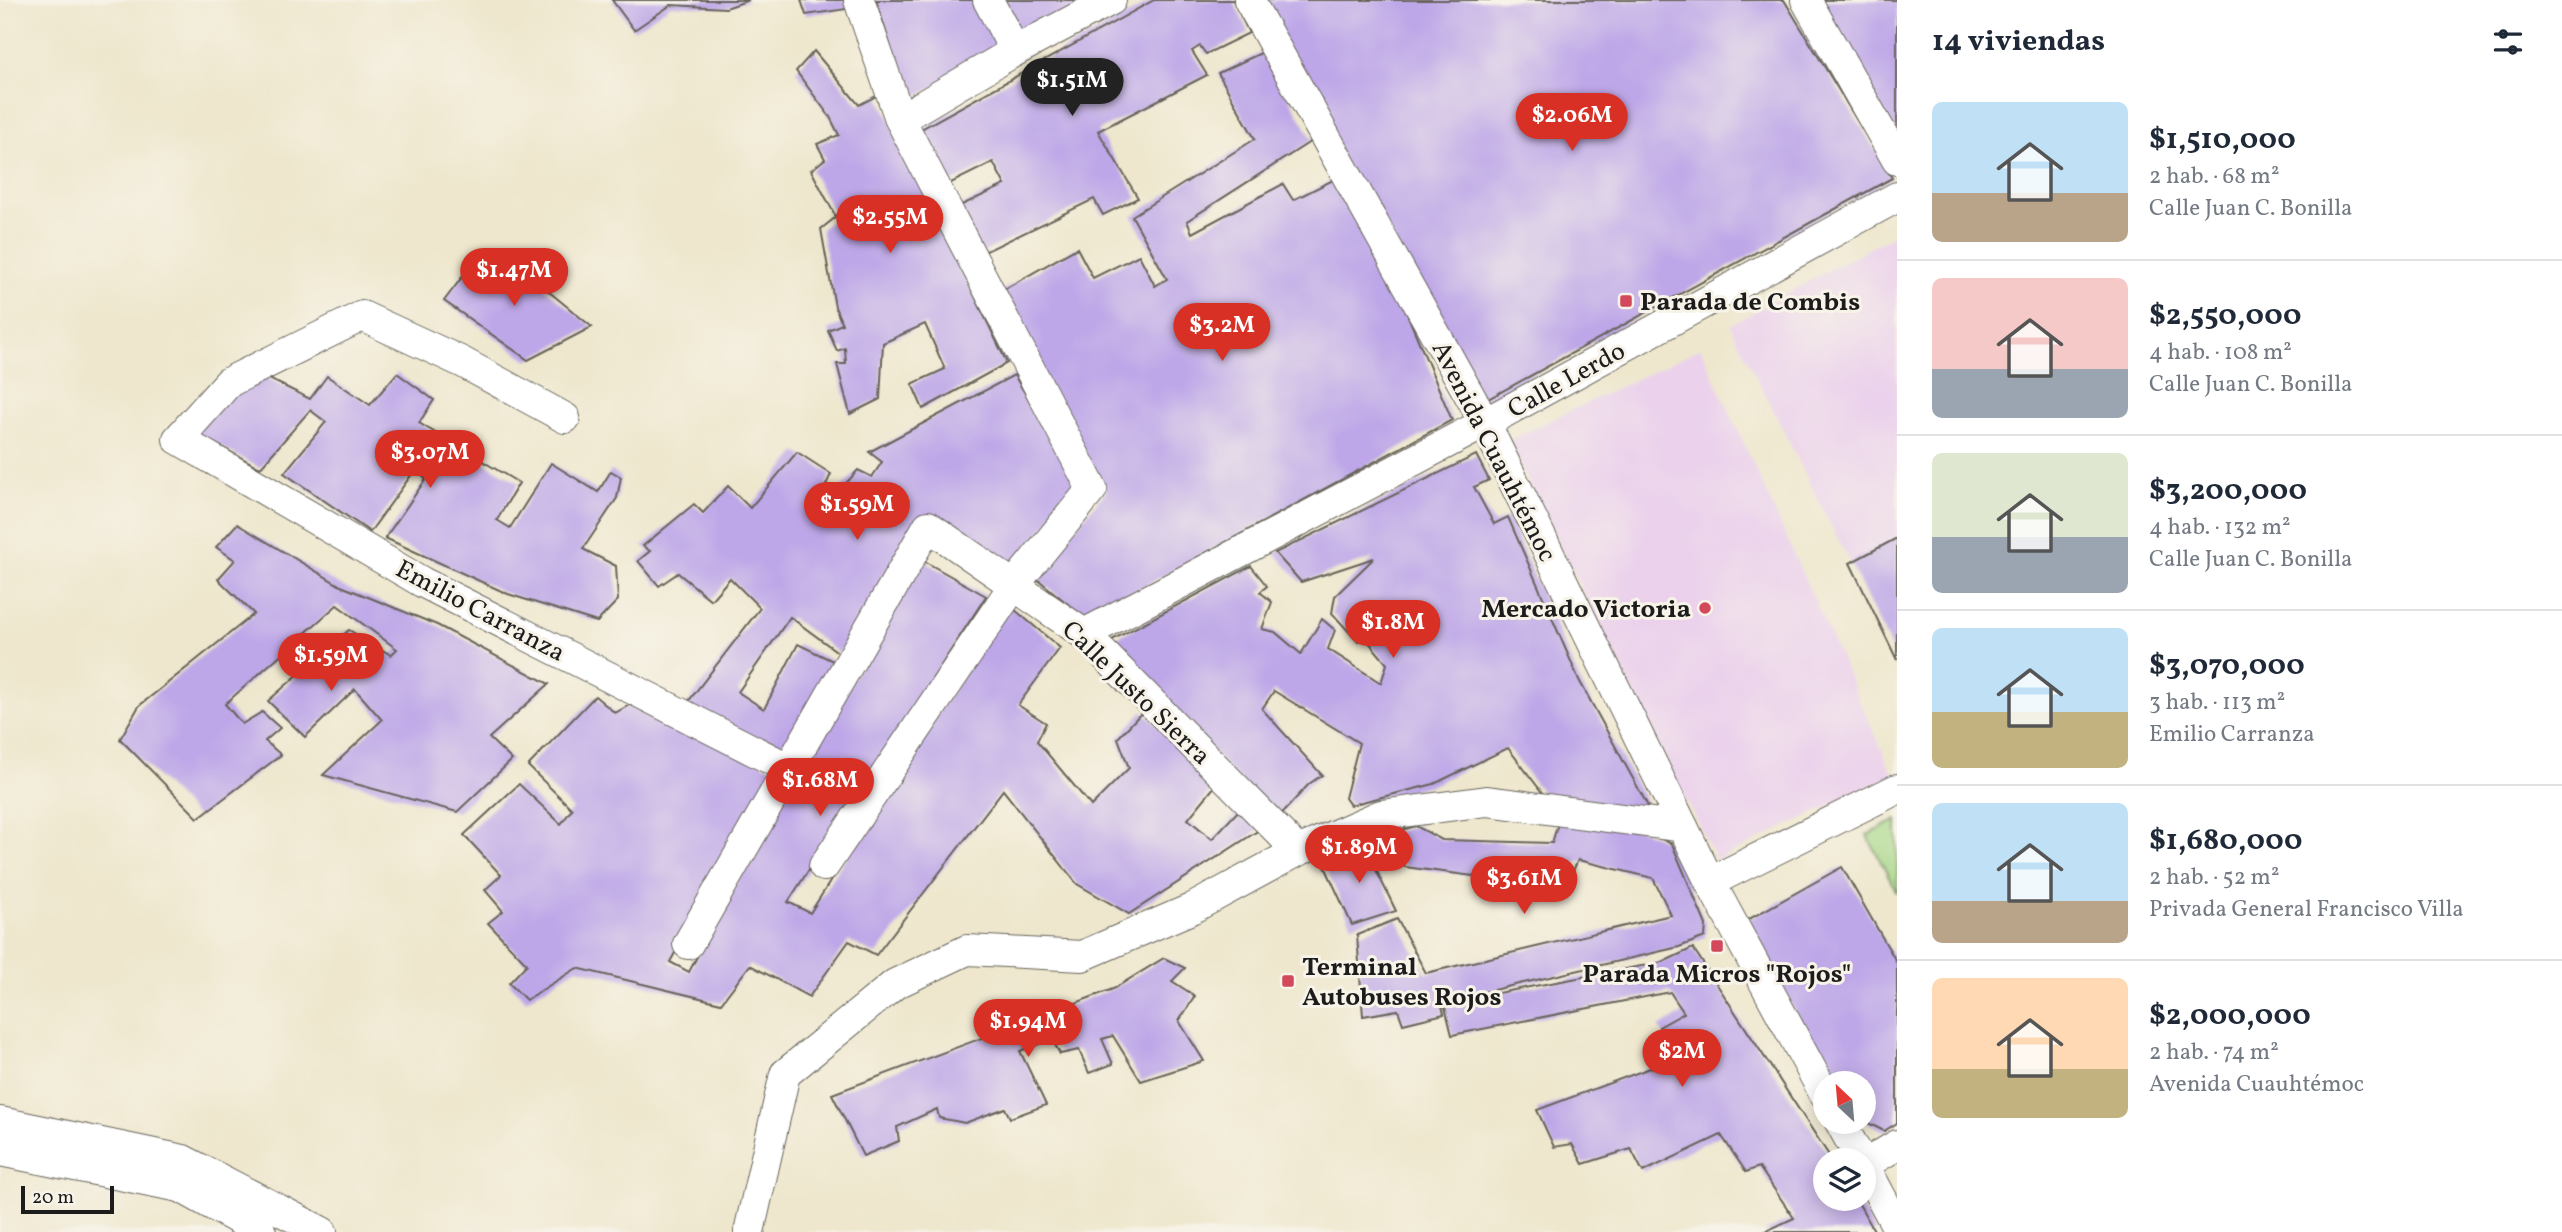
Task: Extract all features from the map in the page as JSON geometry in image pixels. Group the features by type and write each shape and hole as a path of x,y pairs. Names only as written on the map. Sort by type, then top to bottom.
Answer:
{"street":[{"path":"824,866 1014,585 1092,489 900,119 859,0"},
{"path":"988,0 1015,51"},
{"path":"900,119 1015,51 1111,0"},
{"name":"Avenida Cuauhtémoc","path":"1249,0 1485,423 1710,882 1813,1073"},
{"path":"1806,0 1897,160"},
{"name":"Calle Lerdo","path":"1084,634 1485,423 1897,197"},
{"name":"Emilio Carranza","path":"565,418 463,362 362,316 229,382 178,439 422,582 790,769"},
{"name":"Calle Justo Sierra","path":"790,769 928,526 1084,634 1298,851"},
{"path":"688,944 790,769"},
{"path":"1710,882 1897,789"},
{"path":"749,1232 785,1074 895,984 967,950 1082,956 1191,909 1298,851 1381,815 1487,802 1683,827"},
{"path":"0,1122 183,1160 322,1232"},
{"path":"1876,1158 1897,1145"},
{"path":"0,1151 180,1187 261,1232"},
{"path":"1876,1188 1897,1227"}],"shaded area":[{"path":"1897,233 1897,538 1850,563 1730,325"},
{"name":"Mercado Victoria","path":"1701,348 1893,775 1716,860 1508,441"}],"green space":[{"path":"1897,820 1897,893 1867,835"}],"building":[{"path":"612,0 749,0 726,8 671,5 634,30"},
{"path":"801,0 850,0 853,8 806,15"},
{"path":"876,0 1097,0 908,101"},
{"path":"1154,0 1233,0 1249,33 1206,54 1200,46 1192,51 1207,75 1098,131 1138,198 1103,215 1094,199 976,256 953,209 1005,185 993,162 943,187 916,132"},
{"path":"1254,0 1784,0 1892,178 1479,404"},
{"path":"1813,0 1897,0 1897,143"},
{"path":"814,51 859,105 878,95 1007,363 923,409 912,384 945,369 925,324 883,343 880,399 850,414 837,364 846,364 845,348 837,351 828,330 842,324 835,307 821,229 836,217 811,170 825,159 817,144 839,135 830,117 796,71"},
{"path":"1263,52 1313,140 1187,221 1192,233 1283,184 1293,200 1333,180 1397,290 1452,420 1085,618 1035,577 1106,491 996,294 1077,248 1093,278 1139,255 1155,286 1167,279 1132,216 1255,139 1218,73"},
{"path":"479,255 515,264 592,327 528,360 444,301"},
{"path":"255,372 310,399 327,376 370,405 397,373 434,400 419,423 519,483 497,520 510,528 551,463 598,492 611,471 621,477 617,498 583,549 616,566 618,600 597,622 508,594 385,538 426,479 415,470 370,532 284,473 326,422 310,410 260,468 214,443 205,450 190,436"},
{"path":"1014,375 1078,486 1010,569 929,519 839,653 790,617 738,692 764,709 798,644 835,662 783,756 685,706 760,608 730,578 711,600 678,573 659,586 638,561 650,551 643,546 694,504 703,513 728,486 750,508 797,452 831,474 826,485 840,490 858,470 872,477 882,462 869,452"},
{"path":"1476,455 1489,480 1474,487 1494,524 1508,517 1579,680 1649,808 1551,804 1508,748 1434,784 1350,805 1345,798 1359,743 1274,691 1262,709 1322,775 1309,784 1276,820 1110,641 1251,566 1267,586 1260,592 1272,602 1262,629 1275,632 1301,654 1322,619 1335,630 1328,649 1381,683 1387,664 1363,635 1358,642 1332,613 1335,596 1374,558 1301,582 1275,553"},
{"path":"237,524 341,586 437,625 549,684 489,738 512,760 457,812 323,775 382,720 355,689 305,737 268,701 349,630 391,655 397,649 337,605 225,704 242,724 262,712 280,728 265,741 281,755 198,818 120,739 139,706 254,614 218,579 235,560 216,547"},
{"path":"1897,538 1897,660 1850,563"},
{"path":"922,560 986,596 788,902 810,913 1008,604 1060,648 1018,705 1046,723 1037,741 1091,806 1129,768 1118,738 1143,711 1215,786 1188,819 1212,839 1240,809 1259,830 1129,914 1077,884 1003,790 876,955 849,941 809,997 750,965 721,1003 577,968 526,1000 509,983 527,964 488,923 503,911 485,890 501,875 464,835 519,784 561,824 572,809 528,766 595,696 615,713 633,703 774,769 670,962 689,972 754,849"},
{"path":"1559,820 1640,829 1672,844 1706,925 1705,937 1679,947 1441,1002 1444,1014 1403,1024 1398,1010 1363,1016 1357,935 1397,919 1426,973 1671,915 1653,878 1578,860 1572,873 1481,877 1405,867 1387,834 1416,826 1442,840 1552,843"},
{"path":"1363,843 1396,911 1352,925 1322,860"},
{"path":"1842,867 1897,963 1897,1123 1884,1131 1876,1127 1876,1071 1828,1071 1744,922"},
{"path":"1693,948 1824,1148 1813,1148 1813,1211 1863,1211 1875,1232 1764,1232 1794,1218 1759,1167 1746,1172 1721,1135 1643,1172 1631,1149 1583,1164 1572,1144 1554,1147 1537,1110 1688,1054 1681,1044 1672,1048 1659,1027 1684,1013 1670,992 1452,1035 1444,1003 1663,962"},
{"path":"1164,958 1185,968 1172,981 1195,996 1179,1021 1204,1061 1141,1081 1113,1036 1102,1039 1113,1064 1089,1073 1079,1050 1060,1054 1052,1039 1020,1051 1046,1105 1010,1118 1005,1108 965,1123 939,1118 937,1109 897,1127 899,1141 863,1156 832,1094 1113,989"}],"place":[{"name":"Parada de Combis","path":"1626,301"},
{"name":"Mercado Victoria","path":"1705,608"},
{"name":"Parada Micros \"Rojos\"","path":"1717,946"},
{"name":"Terminal Autobuses Rojos","path":"1288,981"}]}
